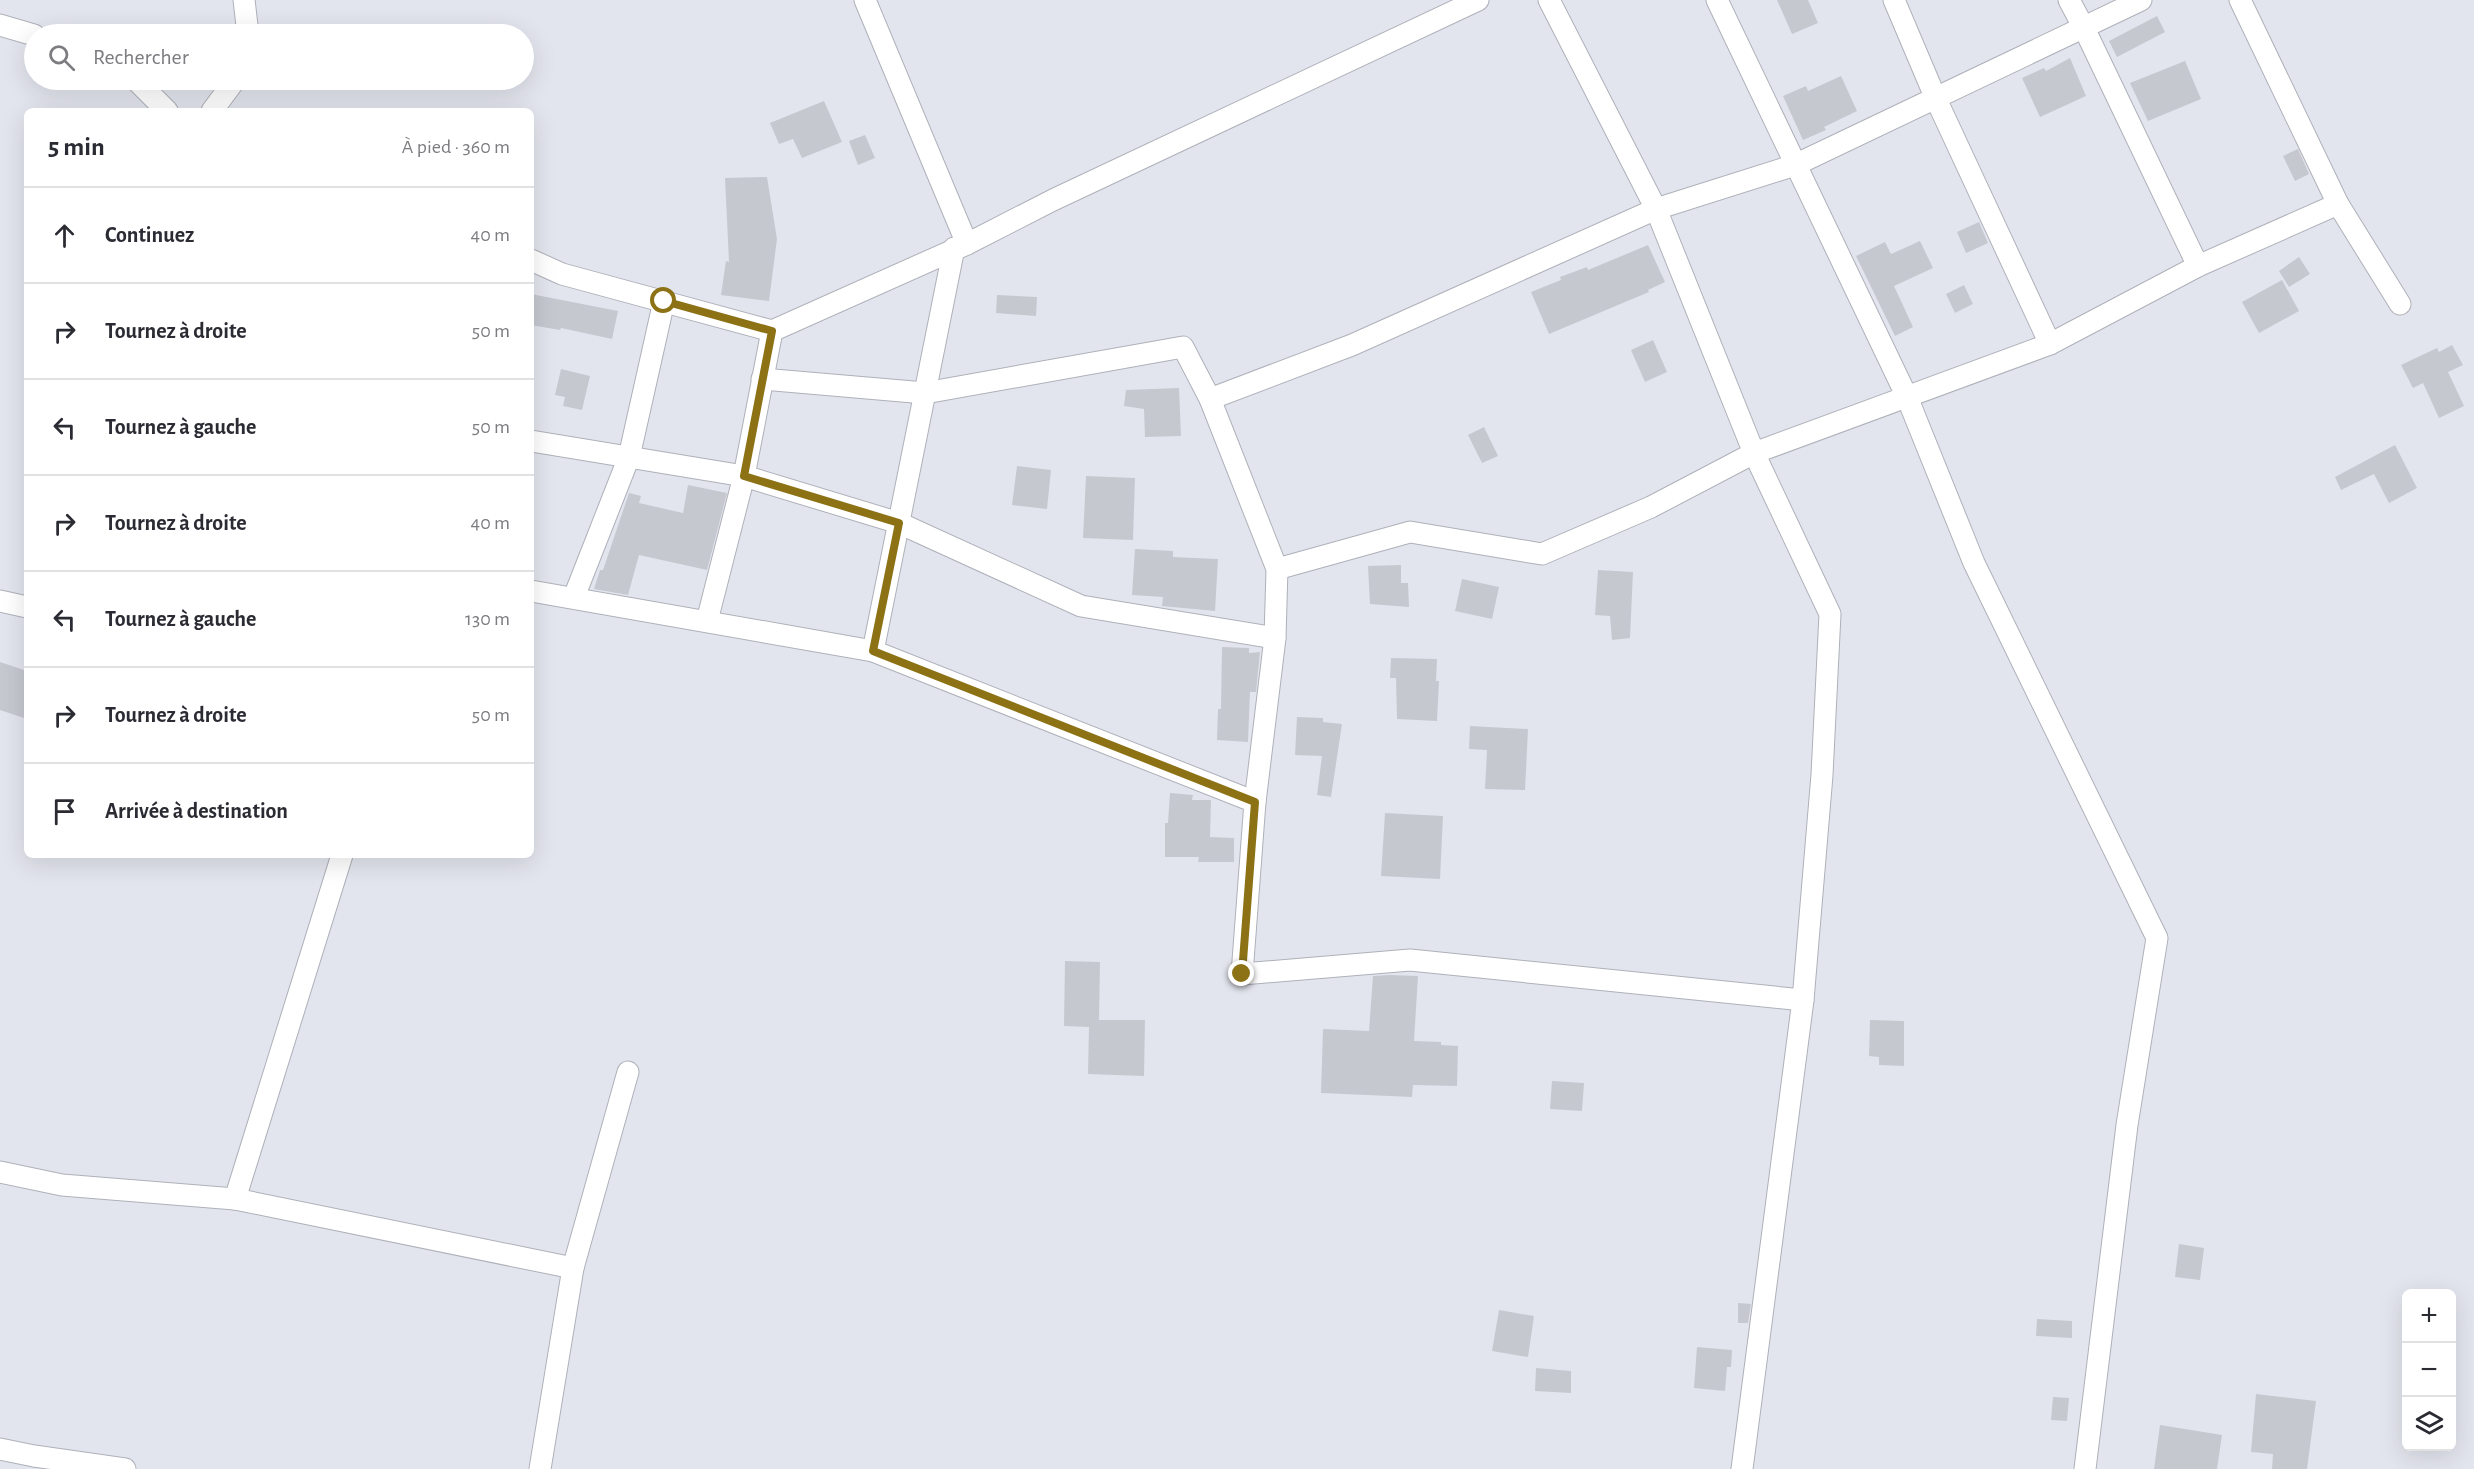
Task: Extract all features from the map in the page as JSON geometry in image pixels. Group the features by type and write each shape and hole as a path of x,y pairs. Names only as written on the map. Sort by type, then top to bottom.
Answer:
{"street":[{"path":"244,0 247,24"},
{"path":"865,0 960,246 925,393 873,651"},
{"path":"534,261 562,274 772,331 960,246 1478,0"},
{"path":"1549,0 1656,209 1754,453 1830,614 1822,775 1803,1000 1742,1469"},
{"path":"1717,0 1907,397 1974,562 2157,938 2127,1125 2085,1469"},
{"path":"1894,0 1936,99 2050,344"},
{"path":"2069,0 2198,266"},
{"path":"1210,399 1352,345 1656,209 1795,165 2141,0"},
{"path":"2240,0 2338,204 2400,304"},
{"path":"0,25 24,32"},
{"path":"146,90 164,108"},
{"path":"214,108 228,90"},
{"path":"1277,569 1410,532 1542,554 1651,507 1754,453 2050,344 2198,266 2338,204"},
{"path":"574,597 629,457 664,301"},
{"path":"707,621 744,476 772,331"},
{"path":"762,379 925,393 1183,347 1210,399 1277,569 1275,638 1255,802 1242,974 1410,960 1803,1000"},
{"path":"534,441 744,476 899,523 1081,606 1275,638"},
{"path":"534,591 873,651 1255,802"},
{"path":"0,600 24,606"},
{"path":"235,1199 341,858"},
{"path":"540,1469 573,1268 628,1072"},
{"path":"0,1172 62,1185 235,1199 573,1268"},
{"path":"0,1449 125,1469"}],"building":[{"path":"1777,0 1808,0 1818,23 1792,34"},
{"path":"2157,16 2165,32 2117,57 2109,41"},
{"path":"2070,58 2086,96 2040,117 2022,78 2044,68 2046,71"},
{"path":"2185,61 2201,99 2148,121 2130,83"},
{"path":"1841,76 1857,111 1824,127 1826,130 1803,140 1783,96 1806,86 1808,91"},
{"path":"824,101 842,142 802,158 793,139 779,144 770,123"},
{"path":"865,135 875,158 858,165 849,141"},
{"path":"2298,149 2309,174 2295,181 2283,156"},
{"path":"767,177 777,239 769,301 721,295 726,261 729,262 725,178"},
{"path":"1979,222 1988,243 1966,253 1957,232"},
{"path":"1920,241 1933,268 1894,286 1913,327 1895,336 1856,256 1885,242 1891,254"},
{"path":"1648,245 1665,282 1648,290 1649,292 1549,334 1531,292 1561,280 1560,277 1587,267 1588,270"},
{"path":"2299,257 2310,274 2289,287 2279,271"},
{"path":"2282,280 2299,311 2259,333 2242,302"},
{"path":"1964,285 1973,304 1955,313 1946,294"},
{"path":"534,295 618,311 612,339 561,328 560,330 534,326"},
{"path":"997,295 1037,297 1036,316 996,313"},
{"path":"1653,340 1667,372 1645,382 1631,350"},
{"path":"2452,345 2463,365 2448,372 2464,406 2439,418 2423,383 2413,388 2401,365 2437,348 2439,352"},
{"path":"561,369 590,376 582,410 563,406 565,397 555,395"},
{"path":"1179,388 1181,436 1145,437 1144,409 1124,406 1126,390"},
{"path":"1484,427 1498,456 1482,463 1468,435"},
{"path":"2395,445 2417,488 2389,503 2374,474 2341,490 2335,477"},
{"path":"1017,466 1051,470 1047,509 1012,505"},
{"path":"1086,476 1135,478 1133,540 1083,538"},
{"path":"688,485 727,493 707,570 639,555 628,595 594,589 600,570 603,570 629,493 641,496 639,503 683,513"},
{"path":"1135,549 1173,551 1173,557 1218,559 1215,611 1162,606 1163,597 1132,595"},
{"path":"1401,565 1401,583 1408,583 1409,607 1370,604 1368,566"},
{"path":"1598,570 1633,572 1630,638 1612,640 1610,616 1595,615"},
{"path":"1462,579 1499,587 1492,619 1455,611"},
{"path":"1222,647 1249,648 1249,653 1260,652 1256,692 1250,692 1248,742 1217,740 1218,709 1221,709"},
{"path":"1391,658 1437,659 1436,681 1439,681 1437,721 1397,719 1396,678 1390,678"},
{"path":"0,662 24,670 24,718 0,710"},
{"path":"1297,717 1323,718 1323,722 1342,724 1331,797 1317,795 1322,756 1295,755"},
{"path":"1470,726 1528,729 1525,790 1485,789 1487,750 1469,749"},
{"path":"1170,793 1193,795 1192,800 1211,800 1210,837 1234,838 1234,862 1198,862 1199,857 1165,857 1165,823 1168,823"},
{"path":"1385,813 1443,816 1440,879 1381,876"},
{"path":"1065,961 1100,962 1099,1020 1145,1020 1144,1076 1088,1074 1089,1027 1064,1026"},
{"path":"1373,976 1418,976 1414,1041 1441,1042 1441,1045 1458,1046 1457,1086 1413,1085 1412,1097 1321,1093 1323,1029 1369,1031"},
{"path":"1870,1020 1904,1021 1904,1066 1879,1065 1879,1057 1869,1056"},
{"path":"1552,1081 1584,1083 1582,1111 1550,1109"},
{"path":"2179,1244 2204,1248 2200,1280 2175,1277"},
{"path":"1738,1303 1751,1304 1748,1323 1738,1323"},
{"path":"1499,1310 1534,1316 1528,1357 1492,1351"},
{"path":"2037,1319 2072,1321 2072,1338 2036,1336"},
{"path":"1697,1347 1732,1350 1731,1367 1727,1367 1725,1391 1694,1388"},
{"path":"1536,1368 1571,1371 1571,1393 1535,1391"},
{"path":"2256,1394 2316,1401 2307,1469 2272,1469 2273,1454 2251,1452"},
{"path":"2053,1397 2069,1398 2067,1421 2051,1420"},
{"path":"2160,1425 2222,1435 2217,1469 2154,1469"}],"route":[{"path":"664,301 772,331 744,476 899,523 873,651 1255,802 1242,974"}]}
